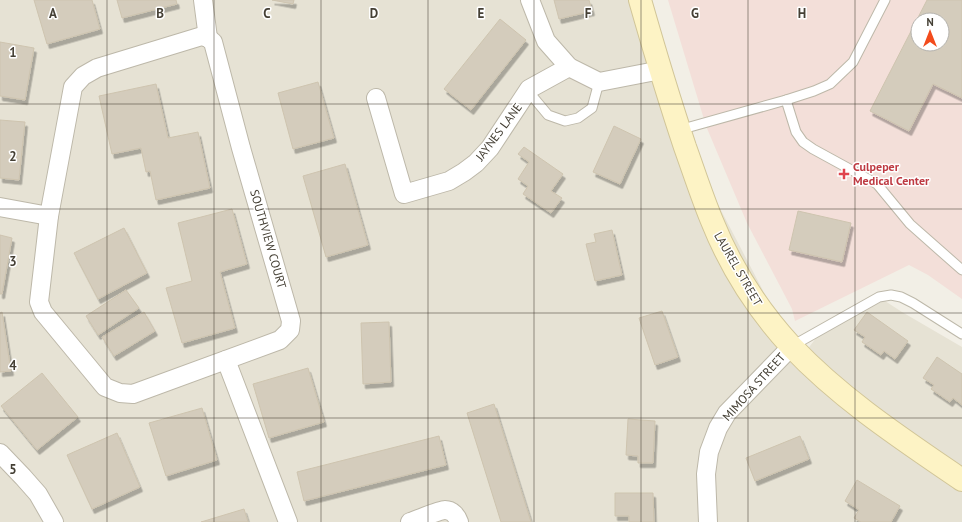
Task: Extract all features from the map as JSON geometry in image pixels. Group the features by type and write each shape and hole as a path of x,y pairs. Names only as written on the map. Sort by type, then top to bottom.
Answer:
{"street":[{"path":"203,0 208,38"},
{"path":"530,0 546,41 568,67 598,82 661,70"},
{"name":"LAUREL STREET","path":"640,0 679,130 700,192 712,223 726,252 749,292 776,329 828,382 864,411 962,480"},
{"name":"SOUTHVIEW COURT","path":"202,36 208,38 213,42 241,148 291,321 290,330 280,340 133,394 120,393 105,387 43,312 39,302 49,216 73,87 83,76 97,68 202,36"},
{"name":"JAYNES LANE","path":"376,98 404,194 449,181 476,163 490,148 528,91 568,67"},
{"path":"0,207 49,216"},
{"name":"MIMOSA STREET","path":"708,522 706,474 709,452 718,428 727,413 792,346"},
{"path":"226,360 288,522"},
{"path":"0,453 23,476 38,494 54,522"},
{"path":"410,522 445,510 452,512 457,518 458,522"}],"lane":[{"path":"679,130 786,100 830,84 848,68 859,53 885,0"},
{"path":"528,91 548,115 565,121 578,118 592,108 598,82"},
{"path":"786,100 796,132 803,142 877,184 910,224 962,270"},
{"path":"792,346 879,297 891,295 901,297 913,303 962,334"}],"shaded area":[{"path":"0,0 640,0 679,130 792,346 807,350 819,334 872,304 885,301 962,347 962,522 0,522"},
{"name":"Culpeper Medical Center","path":"668,0 962,0 962,299 928,275 909,265 795,321 792,309 747,223 706,126"}],"building":[{"path":"34,0 92,0 100,29 47,44"},
{"path":"117,0 176,0 177,4 122,18"},
{"path":"272,0 294,0 293,4"},
{"path":"554,0 589,0 592,11 559,19"},
{"name":"Culpeper Medical Center","path":"927,0 962,0 962,98 933,84 909,131 870,111 910,33 910,52 950,52 950,12 921,12"},
{"path":"500,19 526,40 471,110 444,89"},
{"path":"0,42 34,48 25,100 0,96"},
{"path":"318,82 334,138 293,149 278,93"},
{"path":"156,84 168,138 198,132 210,188 156,200 150,171 146,172 141,148 112,154 99,96"},
{"path":"0,120 25,122 19,180 0,178"},
{"path":"614,126 641,139 620,184 593,172"},
{"path":"524,147 563,174 551,191 562,198 551,213 523,194 528,186 518,179 529,162 518,154"},
{"path":"345,164 368,245 326,257 303,176"},
{"path":"232,209 247,264 220,272 235,328 182,343 166,288 192,281 178,223"},
{"path":"798,211 851,223 842,262 789,250"},
{"path":"124,228 147,273 98,299 74,253"},
{"path":"612,230 622,275 595,281 586,244 596,242 594,234"},
{"path":"0,235 12,238 2,294 0,294"},
{"path":"126,290 139,308 98,335 86,316"},
{"path":"662,311 678,357 655,365 639,318"},
{"path":"2,312 11,371 0,372 0,313"},
{"path":"144,312 155,331 114,356 102,337"},
{"path":"867,312 908,341 895,359 884,351 881,355 862,342 865,337 854,330"},
{"path":"389,322 391,382 363,384 361,323"},
{"path":"937,357 962,374 962,405 953,398 950,402 931,389 934,385 923,378"},
{"path":"308,368 324,422 269,438 253,384"},
{"path":"42,373 78,417 37,450 1,406"},
{"path":"494,404 531,522 501,522 467,413"},
{"path":"202,408 217,460 166,476 149,423"},
{"path":"628,419 655,421 653,463 638,463 638,456 626,455"},
{"path":"117,433 140,487 92,509 67,455"},
{"path":"439,436 446,465 304,501 297,472"},
{"path":"800,436 809,459 755,481 746,458"},
{"path":"857,480 900,506 891,522 861,522 854,518 859,510 845,501"},
{"path":"615,493 653,493 654,522 629,522 629,516 615,516"},
{"path":"244,509 248,522 201,522"}],"place":[{"name":"Culpeper Medical Center","path":"844,174"}]}
